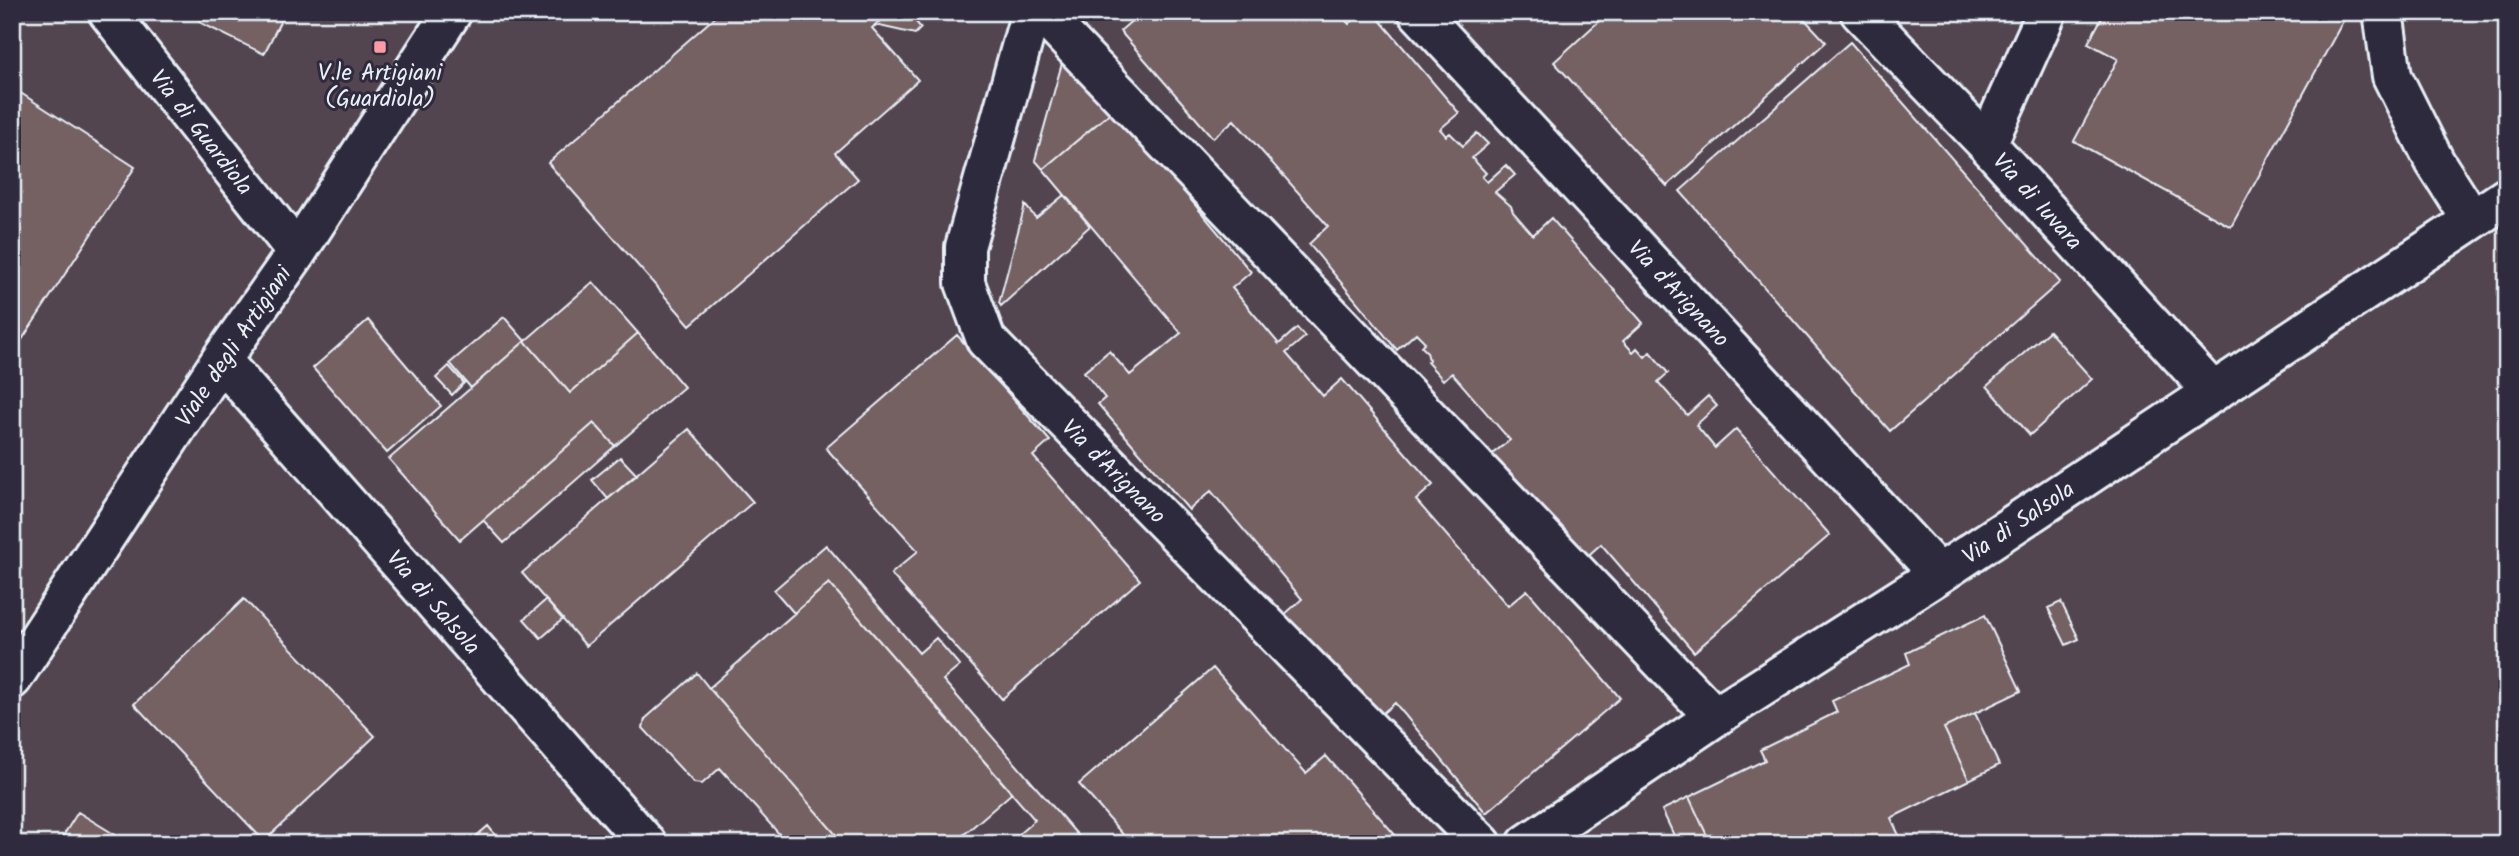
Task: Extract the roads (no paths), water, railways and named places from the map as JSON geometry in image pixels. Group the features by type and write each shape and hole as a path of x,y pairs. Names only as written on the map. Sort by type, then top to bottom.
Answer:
{"street":[{"name":"Via di Guardiola","path":"108,12 297,252"},
{"name":"Viale degli Artigiani","path":"12,679 220,360 297,252 452,12"},
{"name":"Via d'Arignano","path":"1031,12 965,247 965,283 986,340 1482,844"},
{"path":"1041,12 1714,717"},
{"name":"Via d'Arignano","path":"1418,12 1939,574"},
{"name":"Via di Iuvara","path":"1860,12 1987,144 2214,392"},
{"path":"1987,144 2047,12"},
{"path":"2383,12 2392,76 2435,162 2472,220"},
{"name":"Via di Salsola","path":"1527,844 1714,717 1939,574 2507,197"},
{"name":"Via di Salsola","path":"220,360 647,844"}],"place":[{"name":"V.le Artigiani (Guardiola)","path":"380,47"}]}
